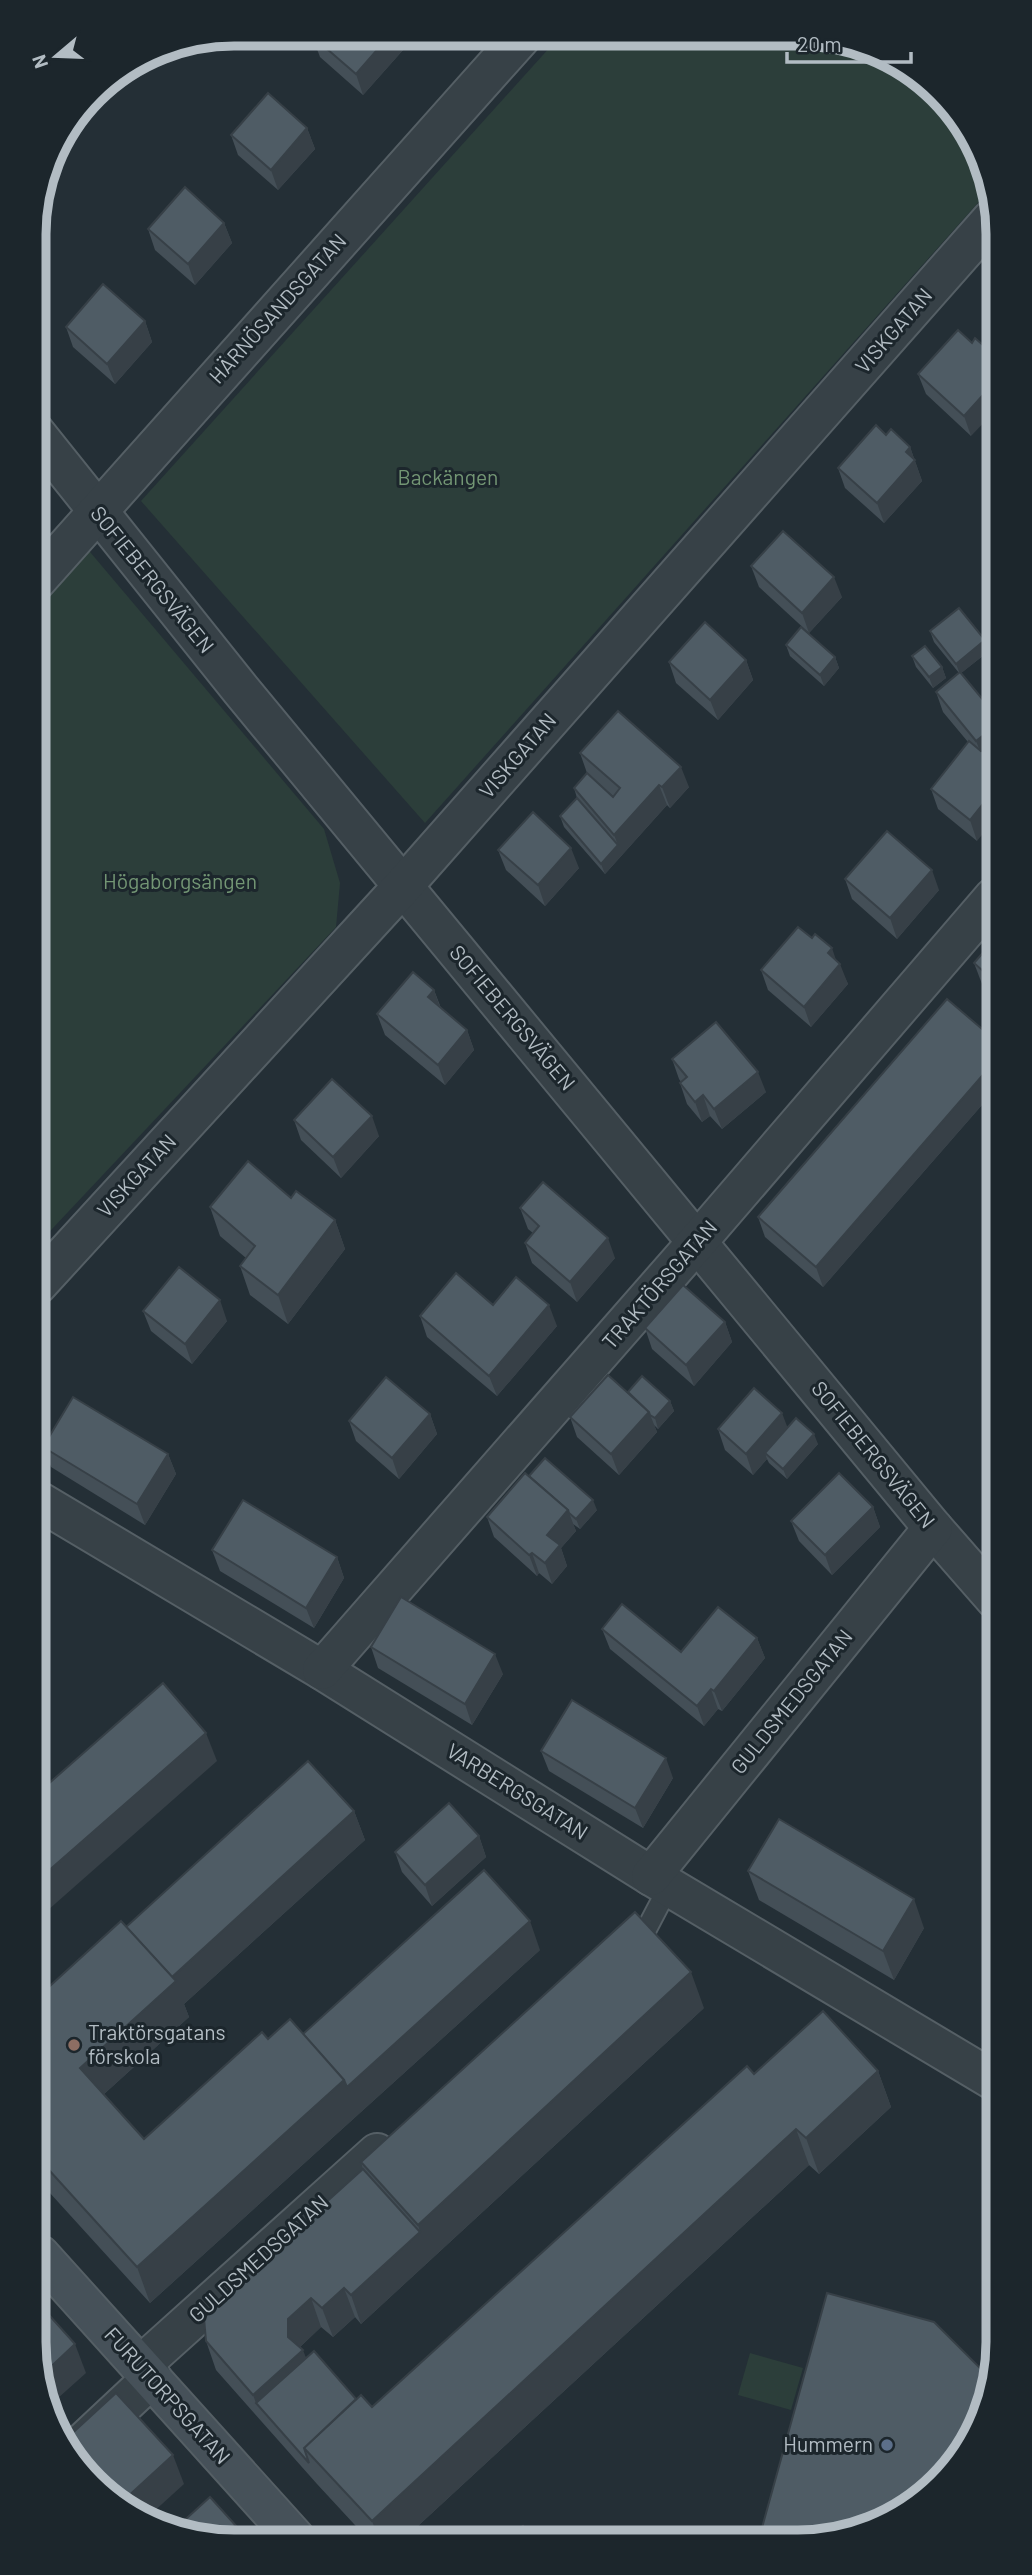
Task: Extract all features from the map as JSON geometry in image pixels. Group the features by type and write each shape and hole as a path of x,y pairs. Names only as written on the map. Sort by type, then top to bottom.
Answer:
{"street":[{"name":"HÄRNÖSANDSGATAN","path":"46,570 513,46"},
{"name":"VISKGATAN","path":"46,1276 403,886 986,226"},
{"name":"SOFIEBERGSVÄGEN","path":"46,446 234,682 933,1528 986,1589"},
{"name":"TRAKTÖRSGATAN","path":"323,1670 986,906"},
{"name":"VARBERGSGATAN","path":"46,1505 323,1670 660,1881 986,2075"},
{"name":"GULDSMEDSGATAN","path":"660,1881 933,1528"},
{"name":"GULDSMEDSGATAN","path":"78,2446 146,2372 389,2154"},
{"name":"FURUTORPSGATAN","path":"46,2262 288,2530"}],"lane":[{"path":"615,1958 646,1930 660,1881"}],"green space":[{"name":"Backängen","path":"551,46 798,46 847,52 870,60 913,84 948,119 972,162 983,198 425,823 141,501"},
{"name":"Högaborgsängen","path":"85,546 324,829 340,883 336,927 46,1235 46,590"},
{"path":"750,2353 803,2368 791,2410 738,2395"}],"building":[{"path":"324,46 380,46 356,74"},
{"path":"268,93 307,128 271,170 231,135"},
{"path":"185,187 224,223 188,264 148,229"},
{"path":"103,284 145,321 107,364 66,327"},
{"path":"958,330 972,343 975,338 986,348 986,392 964,416 918,374"},
{"path":"876,425 886,435 891,429 910,447 906,452 915,460 877,503 838,468"},
{"path":"783,531 834,577 802,613 751,566"},
{"path":"959,608 985,640 956,664 930,631"},
{"path":"705,622 746,660 710,700 669,662"},
{"path":"801,627 835,657 820,675 786,645"},
{"path":"925,646 942,667 929,677 912,656"},
{"path":"960,672 986,703 986,733 976,741 936,692"},
{"path":"618,711 681,767 662,787 659,785 614,835 574,788 587,773 613,797 620,788 580,753"},
{"path":"969,741 981,751 986,749 986,800 970,820 931,789"},
{"path":"577,798 618,845 601,864 560,816"},
{"path":"533,812 571,848 538,885 498,850"},
{"path":"887,831 932,870 890,918 845,879"},
{"path":"798,927 812,938 815,934 832,948 828,953 840,964 804,1007 761,970"},
{"path":"986,949 986,974 974,963"},
{"path":"413,972 434,990 428,997 467,1030 438,1065 377,1014"},
{"path":"947,999 986,1032 986,1071 816,1267 758,1217"},
{"path":"716,1022 758,1072 714,1109 703,1095 695,1102 680,1083 687,1077 672,1059"},
{"path":"332,1079 372,1116 333,1157 294,1120"},
{"path":"248,1161 291,1198 296,1191 335,1220 278,1295 240,1266 255,1246 210,1207"},
{"path":"543,1182 608,1238 570,1282 525,1243 539,1226 520,1208"},
{"path":"179,1267 220,1300 185,1344 143,1311"},
{"path":"456,1273 493,1305 516,1277 549,1305 489,1376 420,1316"},
{"path":"683,1285 725,1322 686,1365 645,1328"},
{"path":"608,1375 649,1412 611,1454 570,1417"},
{"path":"642,1376 670,1401 655,1418 628,1392"},
{"path":"386,1377 430,1414 392,1458 349,1421"},
{"path":"754,1388 782,1413 746,1454 718,1429"},
{"path":"73,1397 168,1454 137,1504 46,1449 46,1442"},
{"path":"796,1418 814,1434 783,1469 765,1453"},
{"path":"545,1458 593,1500 576,1519 529,1476"},
{"path":"525,1473 568,1510 547,1535 560,1545 545,1563 532,1553 529,1555 487,1517"},
{"path":"839,1473 873,1507 825,1555 791,1521"},
{"path":"243,1500 337,1557 306,1608 212,1550"},
{"path":"401,1597 495,1654 465,1704 371,1647"},
{"path":"622,1604 681,1652 718,1607 757,1638 714,1691 711,1689 697,1706 602,1629"},
{"path":"163,1683 206,1733 46,1873 46,1786"},
{"path":"572,1700 666,1758 635,1808 541,1751"},
{"path":"308,1761 354,1811 172,1977 126,1927"},
{"path":"449,1803 479,1836 425,1885 395,1852"},
{"path":"779,1819 914,1899 883,1951 748,1871"},
{"path":"484,1870 530,1921 347,2087 344,2080 303,2034"},
{"path":"635,1912 691,1972 418,2225 361,2162"},
{"path":"121,1921 176,1981 80,2068 144,2139 262,2032 268,2039 290,2019 344,2080 137,2267 46,2167 46,1990"},
{"path":"823,2011 878,2071 806,2138 796,2129 372,2521 304,2448 361,2395 372,2407 747,2066 754,2074"},
{"path":"363,2169 420,2232 351,2295 344,2288 322,2308 311,2298 288,2319 288,2337 303,2350 253,2395 206,2341 204,2318 271,2252"},
{"name":"Hummern","path":"827,2293 934,2322 984,2372 972,2413 955,2446 922,2483 903,2498 882,2510 847,2523 823,2528 761,2530"},
{"path":"46,2312 75,2344 48,2370"},
{"path":"314,2351 356,2399 304,2448 309,2463 256,2403"},
{"path":"116,2393 173,2455 128,2496 84,2456 71,2435"},
{"path":"210,2497 240,2530 197,2526 182,2522"}],"place":[{"name":"Traktörsgatans förskola","path":"74,2045"},
{"name":"Hummern","path":"887,2445"}]}
